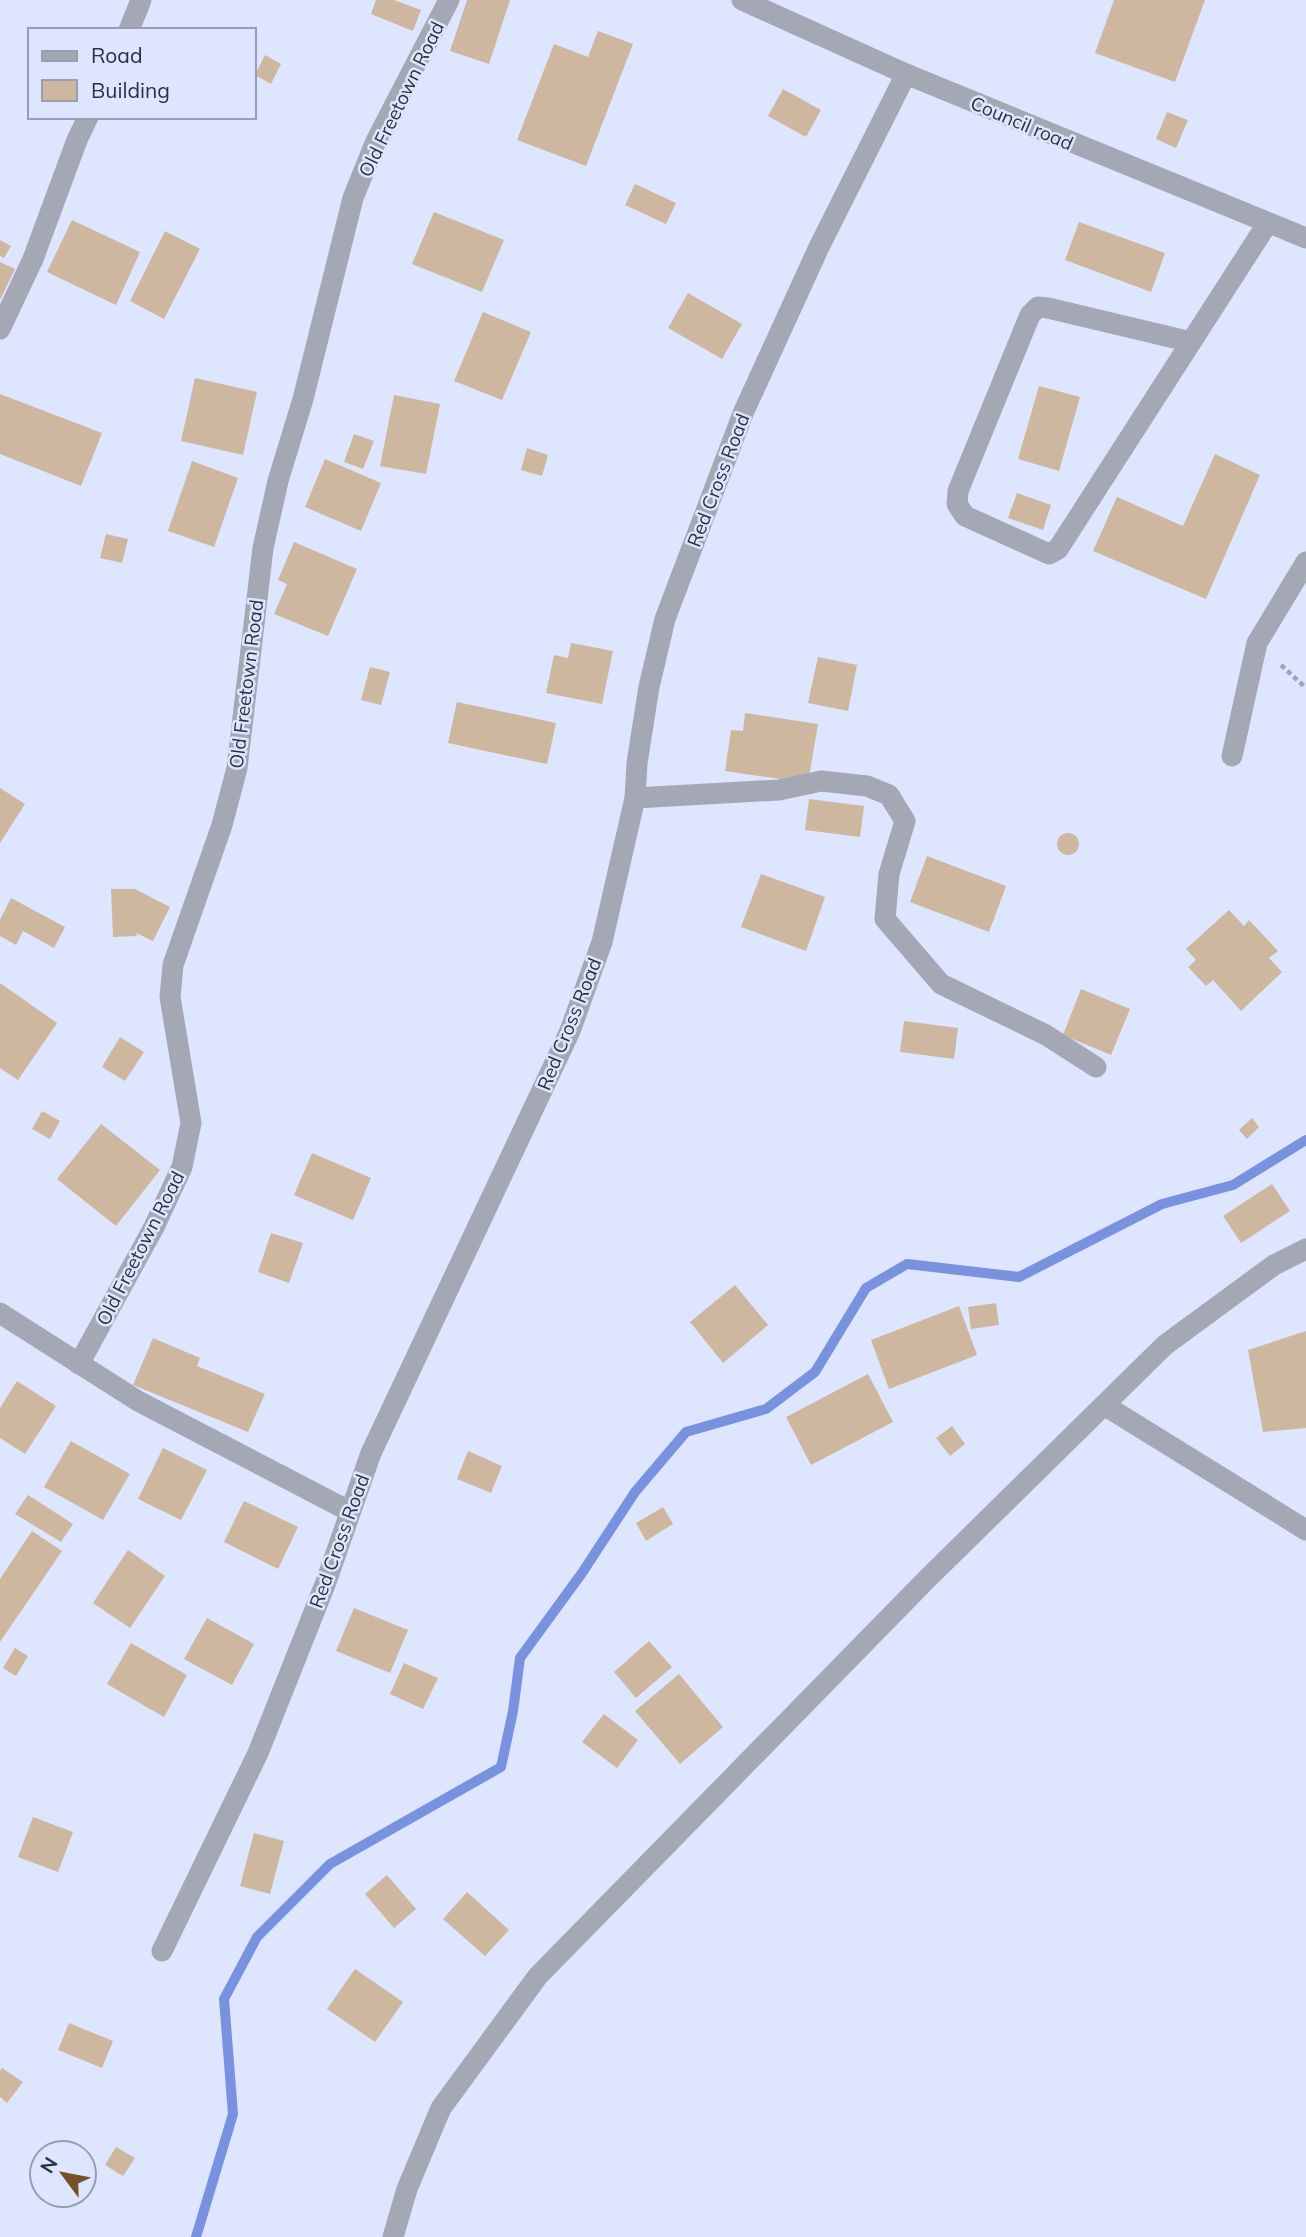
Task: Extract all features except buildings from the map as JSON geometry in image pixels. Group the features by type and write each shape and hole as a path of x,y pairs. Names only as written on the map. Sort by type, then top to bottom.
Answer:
{"street":[{"path":"130,28 141,0"},
{"name":"Old Freetown Road","path":"79,1364 154,1227 182,1167 191,1123 170,997 173,965 222,825 237,768 263,548 278,481 303,399 353,198 376,141 449,0"},
{"name":"Council road","path":"742,0 906,74 1306,238"},
{"name":"Red Cross Road","path":"162,1951 258,1753 326,1582 371,1453 570,1031 602,942 635,798 637,763 649,687 665,619 744,411 807,272 906,74"},
{"path":"0,329 33,259 87,119"},
{"path":"1191,342 1048,307 1038,307 1030,315 958,491 957,504 965,516 1049,554 1058,549 1267,224"},
{"path":"1232,756 1256,643 1306,562"},
{"path":"635,798 779,790 821,781 867,786 889,795 905,821 890,874 885,919 942,984 1046,1035 1096,1067"},
{"path":"393,2237 407,2189 441,2108 538,1976 907,1599 1165,1345 1274,1265 1306,1249"},
{"path":"0,1313 138,1401 349,1511"},
{"path":"1104,1405 1306,1530"}],"waterway":[{"path":"196,2237 233,2114 224,1999 257,1937 330,1864 501,1767 513,1711 520,1658 582,1573 635,1492 686,1432 766,1409 815,1372 866,1288 907,1264 1019,1277 1162,1204 1233,1185 1306,1140"}]}
